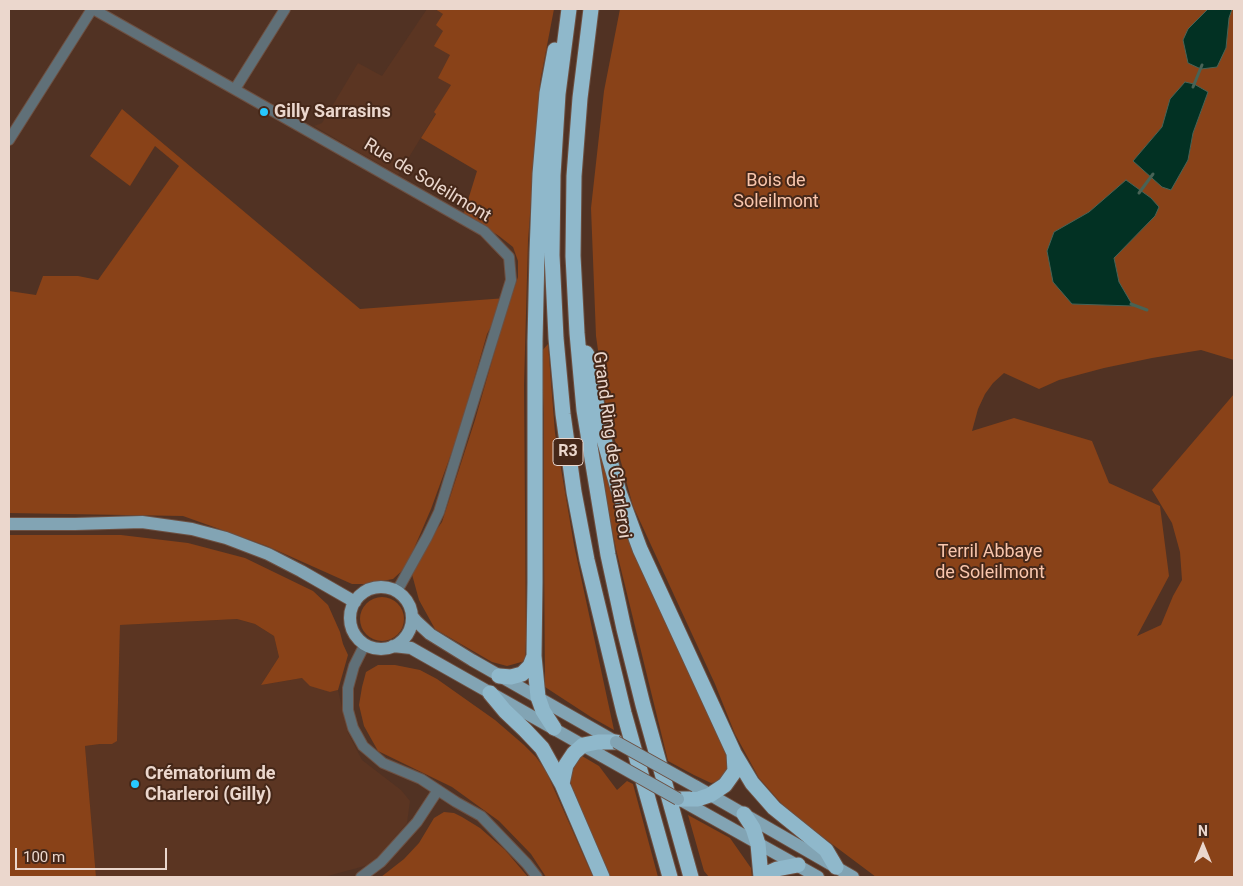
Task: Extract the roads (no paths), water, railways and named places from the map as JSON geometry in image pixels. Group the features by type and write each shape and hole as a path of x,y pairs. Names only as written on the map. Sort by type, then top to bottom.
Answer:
{"highway":[{"name":"Grand Ring de Charleroi","path":"591,9 580,98 574,176 573,256 584,410 608,555 643,705 691,877"},
{"path":"554,728 543,710 538,697 534,656 536,582 535,341 540,174 547,93 553,54 568,12"},
{"name":"R3","path":"568,12 558,94 553,184 552,255 556,338 563,414 574,492 587,560 624,713 670,877"},
{"path":"577,333 589,358 603,436 622,501 640,549 734,753 752,782 774,808 826,850 836,866"},
{"path":"499,676 511,677 522,674 530,666 534,656"},
{"path":"490,693 542,748 562,784 602,877"},
{"path":"562,784 566,765 574,753 594,743 616,742"},
{"path":"678,798 701,797 725,785 735,771 734,753"},
{"path":"744,814 758,844 760,877"},
{"path":"765,877 766,874 777,869 798,866"}],"main road":[{"path":"9,524 142,522 192,529 226,538 268,554 355,602"},
{"path":"393,646 404,639 410,628 412,616 408,601 397,591 385,587 373,588 362,593 351,611 351,620 353,630 365,644 374,648 393,646 411,648 554,728 594,743"},
{"path":"412,616 430,634 499,676 538,697 594,743 678,798"},
{"path":"616,742 701,797 758,844 818,877"},
{"path":"701,797 744,814 853,877"}],"street":[{"name":"Rue de Soleilmont","path":"93,9 235,88 484,232 509,257 511,280 439,512 397,591"},
{"path":"9,140 93,9"},
{"path":"235,88 285,9"},
{"path":"365,644 354,666 348,688 348,710 353,728 363,746 383,763 421,779 481,816 537,877"},
{"path":"361,877 381,862 417,822 438,790"}],"waterway":[{"path":"1193,87 1202,65"},
{"path":"1139,193 1153,174"},
{"path":"1131,304 1147,310"}],"place":[{"name":"Gilly Sarrasins","path":"264,112"},
{"name":"Crématorium de Charleroi (Gilly)","path":"135,784"}],"park label":[{"name":"Bois de Soleilmont","path":"776,191"},
{"name":"Terril Abbaye de Soleilmont","path":"990,562"}]}
